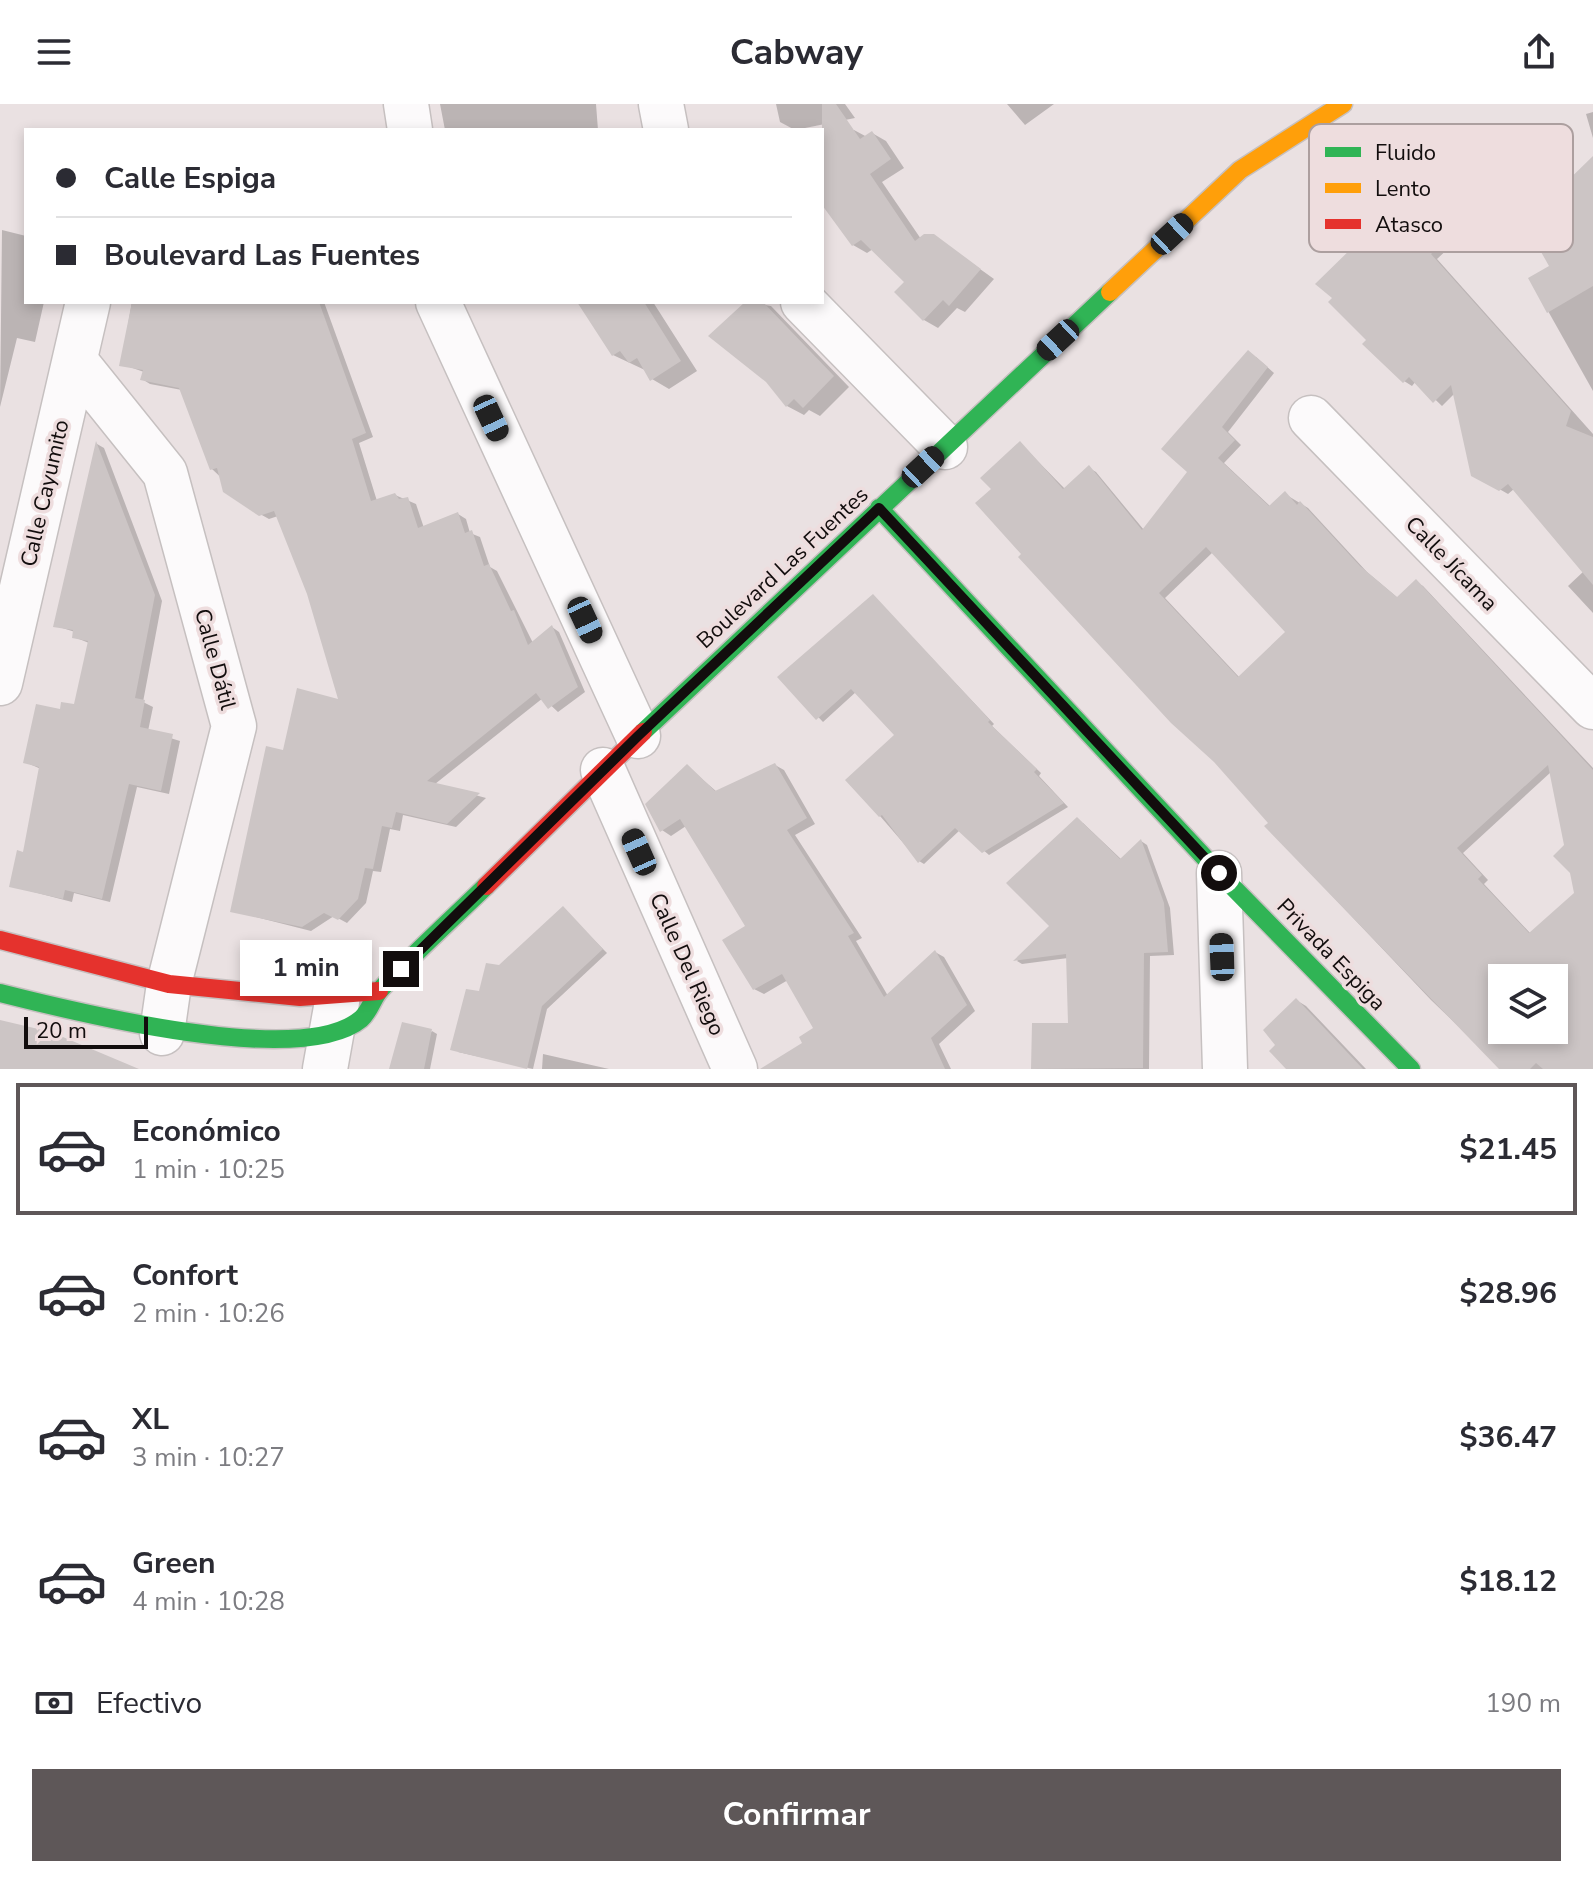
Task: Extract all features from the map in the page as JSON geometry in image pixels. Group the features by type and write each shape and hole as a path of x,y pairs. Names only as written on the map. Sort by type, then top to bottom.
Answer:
{"street":[{"path":"406,104 410,128"},
{"path":"661,104 666,128"},
{"name":"Boulevard Las Fuentes","path":"1312,124 1343,104"},
{"name":"Boulevard Las Fuentes","path":"343,1023 638,736 1240,170 1309,126"},
{"name":"Calle Cayumito","path":"0,683 88,304"},
{"path":"439,304 638,736"},
{"path":"805,304 945,447"},
{"name":"Calle Dátil","path":"75,361 165,473 234,726 169,984 162,1033"},
{"name":"Calle Jícama","path":"1311,418 1593,707"},
{"name":"Privada Espiga","path":"879,508 1219,873 1411,1069"},
{"name":"Calle Del Riego","path":"603,770 735,1069"},
{"path":"1219,873 1225,1069"},
{"path":"0,940 169,984 300,997 343,1023"},
{"path":"0,993 162,1033 290,1043 343,1023"}],"building":[{"path":"822,104 836,104 860,139 872,131 891,159 870,174 915,241 924,234 934,234 981,269 949,306 943,300 923,321 894,292 904,282 861,240 852,246 824,208"},
{"path":"1593,156 1593,286 1547,313 1528,278 1549,266 1541,252 1573,252 1573,176"},
{"path":"1348,252 1433,252 1431,254 1571,411 1566,426 1593,437 1593,585 1508,484 1499,491 1471,476 1451,385 1433,403 1409,377 1403,383 1362,344 1366,340 1328,302 1332,298 1315,284"},
{"path":"132,304 320,304 366,433 352,439 371,501 395,493 399,499 408,497 418,528 458,512 465,533 472,530 484,566 489,564 511,611 514,610 528,645 552,625 578,687 548,709 536,693 427,781 480,793 447,824 396,812 392,828 382,826 373,869 365,868 358,899 338,920 324,913 302,927 230,912 266,746 283,750 297,688 338,699 307,594 274,511 259,516 223,492 217,468 210,470 179,388 140,380 143,370 119,366"},
{"path":"578,304 645,304 681,361 650,381 637,358 629,363 620,351 612,356"},
{"path":"743,304 765,304 834,376 803,408 794,399 786,407 766,382 708,336"},
{"path":"1248,350 1268,367 1222,427 1235,440 1218,458 1269,506 1285,491 1297,505 1300,501 1360,566 1397,597 1416,579 1593,770 1593,1069 1543,1069 1536,1063 1530,1069 1499,1069 1264,826 1268,823 1214,762 1171,723 1018,557 1021,554 975,503 991,489 980,478 1020,441 1063,489 1089,465 1142,530 1187,472 1161,449","holes":["1206,547 1285,632 1238,677 1159,593","1548,765 1564,845 1553,856 1570,873 1574,893 1529,933 1478,879 1482,875 1457,848"]},
{"path":"96,441 155,595 135,698 145,700 140,727 173,734 161,791 129,784 102,899 65,890 63,899 9,887 17,850 23,852 39,767 23,763 36,704 60,709 61,702 74,704 88,641 72,638 73,630 53,627"},
{"path":"873,594 990,720 988,722 1037,769 1034,772 1064,803 982,853 955,828 918,863 882,815 879,817 845,780 894,735 851,689 816,720 777,677"},
{"path":"775,763 807,818 787,830 854,933 848,936 884,997 935,950 967,1005 931,1038 945,1069 760,1069 802,1043 799,1037 813,1028 782,974 753,990 722,940 745,926 680,819 660,832 645,804 687,764 715,791"},
{"path":"1077,817 1120,859 1141,839 1164,903 1168,952 1144,953 1143,1068 1031,1069 1032,1023 1068,1023 1066,954 1013,961 1049,926 1006,883"},
{"path":"563,906 603,949 542,1006 527,1069 450,1050 466,989 479,991 486,963 499,965"},
{"path":"1296,998 1363,1069 1286,1069 1269,1051 1275,1045 1263,1030"},
{"path":"0,1020 51,1032 139,1069 0,1069"},
{"path":"402,1022 432,1029 424,1069 389,1069"}],"traffic: fast":[{"path":"643,732 1110,292"},
{"path":"879,508 1219,873 1411,1069"},
{"path":"0,993 131,1023 186,1032 290,1039 331,1033 361,1019 378,992 486,886"}],"traffic: slow":[{"path":"1312,124 1343,104"},
{"path":"1110,292 1240,170 1309,126"}],"traffic: jam":[{"path":"486,886 643,732"},
{"path":"0,940 169,984 300,997 379,991"}],"route":[{"path":"401,969 638,736 879,508 1219,873"}]}
